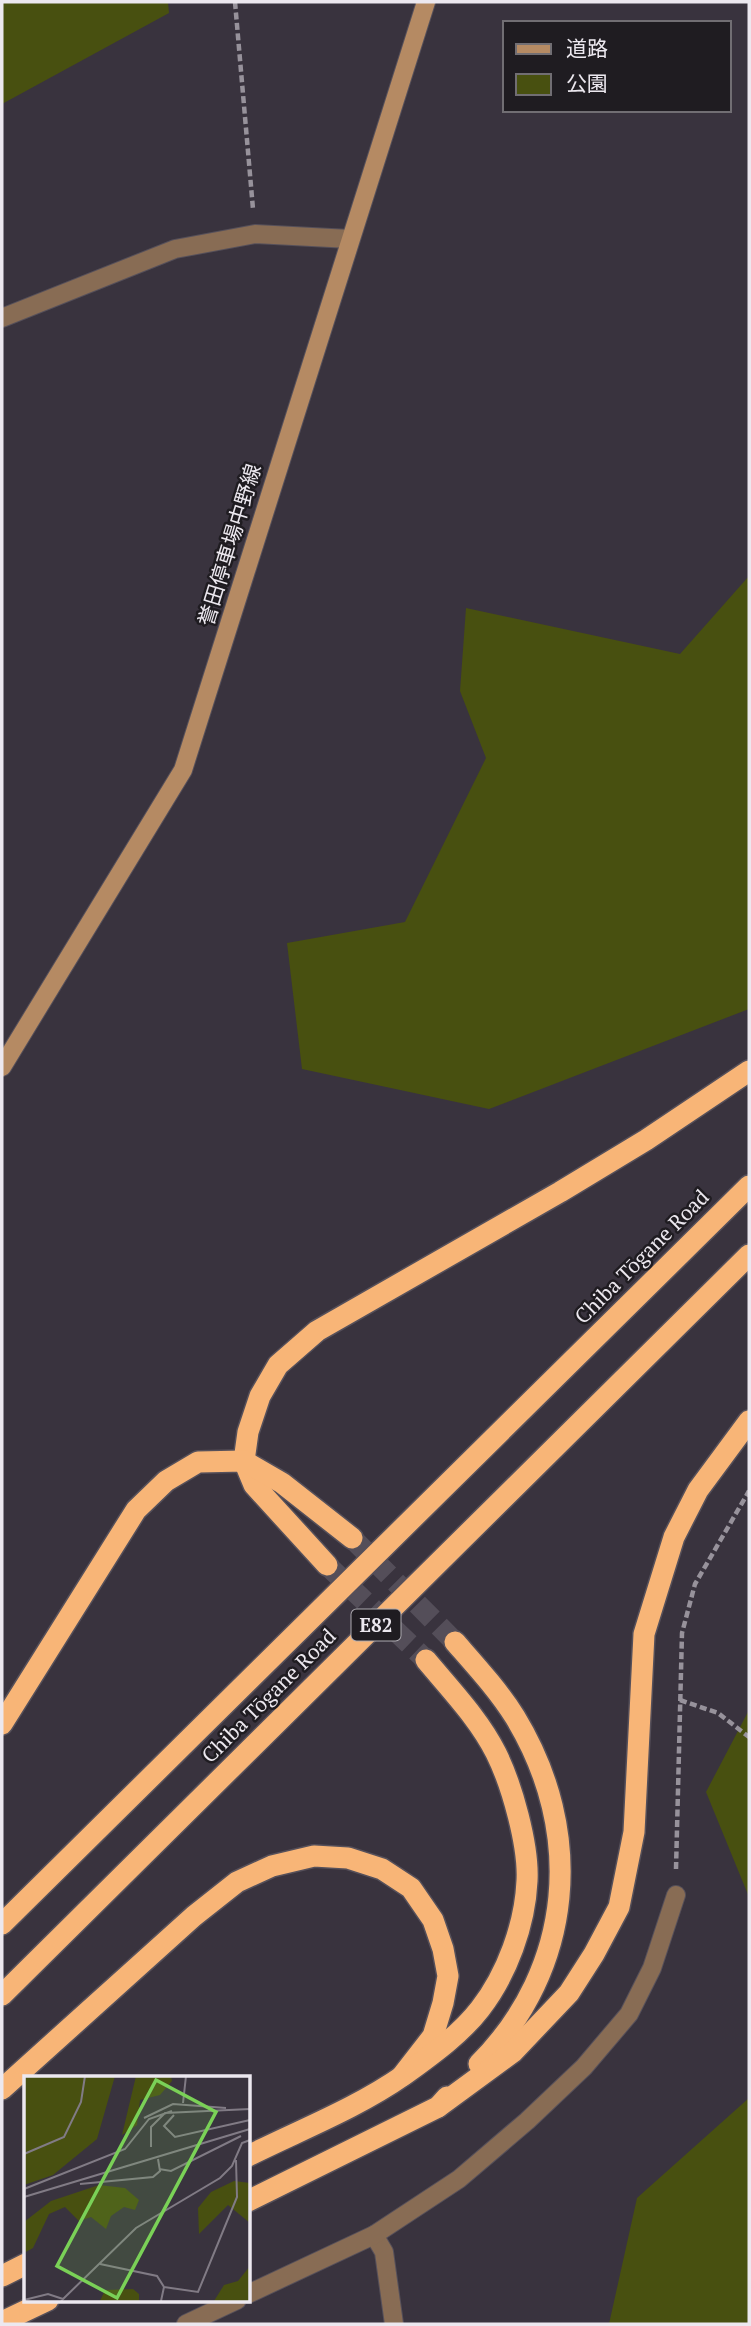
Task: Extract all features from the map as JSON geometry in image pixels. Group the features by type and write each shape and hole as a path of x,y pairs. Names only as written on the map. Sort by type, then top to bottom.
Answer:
{"highway":[{"path":"327,1564 254,1485 244,1461 247,1432 260,1396 278,1365 317,1331 561,1192 646,1140 749,1071"},
{"name":"Chiba Tōgane Road","path":"2,1924 749,1186"},
{"name":"Chiba Tōgane Road","path":"2,1995 749,1255"},
{"path":"250,2200 438,2107 513,2052 569,1993 619,1907 634,1832 643,1634 674,1537 698,1490 749,1422"},
{"path":"2,1724 136,1510 166,1481 198,1462 244,1461 282,1483 352,1538"},
{"path":"438,2107 496,2048 526,2006 556,1922 562,1876 560,1841 550,1794 532,1752 516,1718 496,1689 455,1642"},
{"path":"250,2155 366,2098 402,2076 450,2039 479,2009 503,1971 519,1928 527,1881 522,1833 511,1791 496,1753 471,1713 426,1660"},
{"path":"2,2089 194,1916 237,1882 272,1866 314,1857 348,1858 382,1869 411,1888 433,1920 448,1976 443,2003 433,2036 402,2076"},
{"path":"2,2276 24,2265"},
{"path":"2,2322 44,2302"}],"main road":[{"name":"誉田停車場中野線","path":"2,1067 183,770 426,2"}],"street":[{"path":"2,318 175,249 256,234 349,239"},
{"path":"250,2293 374,2235 459,2179 527,2121 584,2067 629,2014 652,1968 676,1895"},
{"path":"374,2235 384,2252 394,2324"},
{"path":"186,2324 233,2302"}],"path":[{"path":"235,2 256,234"},
{"path":"676,1895 682,1633 695,1584 749,1491"},
{"path":"680,1700 718,1713 749,1737"}],"green space":[{"path":"2,2 168,2 169,13 2,104"},
{"path":"749,576 749,1009 489,1109 302,1069 287,943 405,922 486,758 460,691 466,608 680,654"},
{"path":"749,1710 749,1897 706,1792"},
{"path":"749,2098 749,2324 609,2324 637,2198"}],"tunnel":[{"path":"352,1538 455,1642"},
{"path":"327,1565 426,1660"}]}
